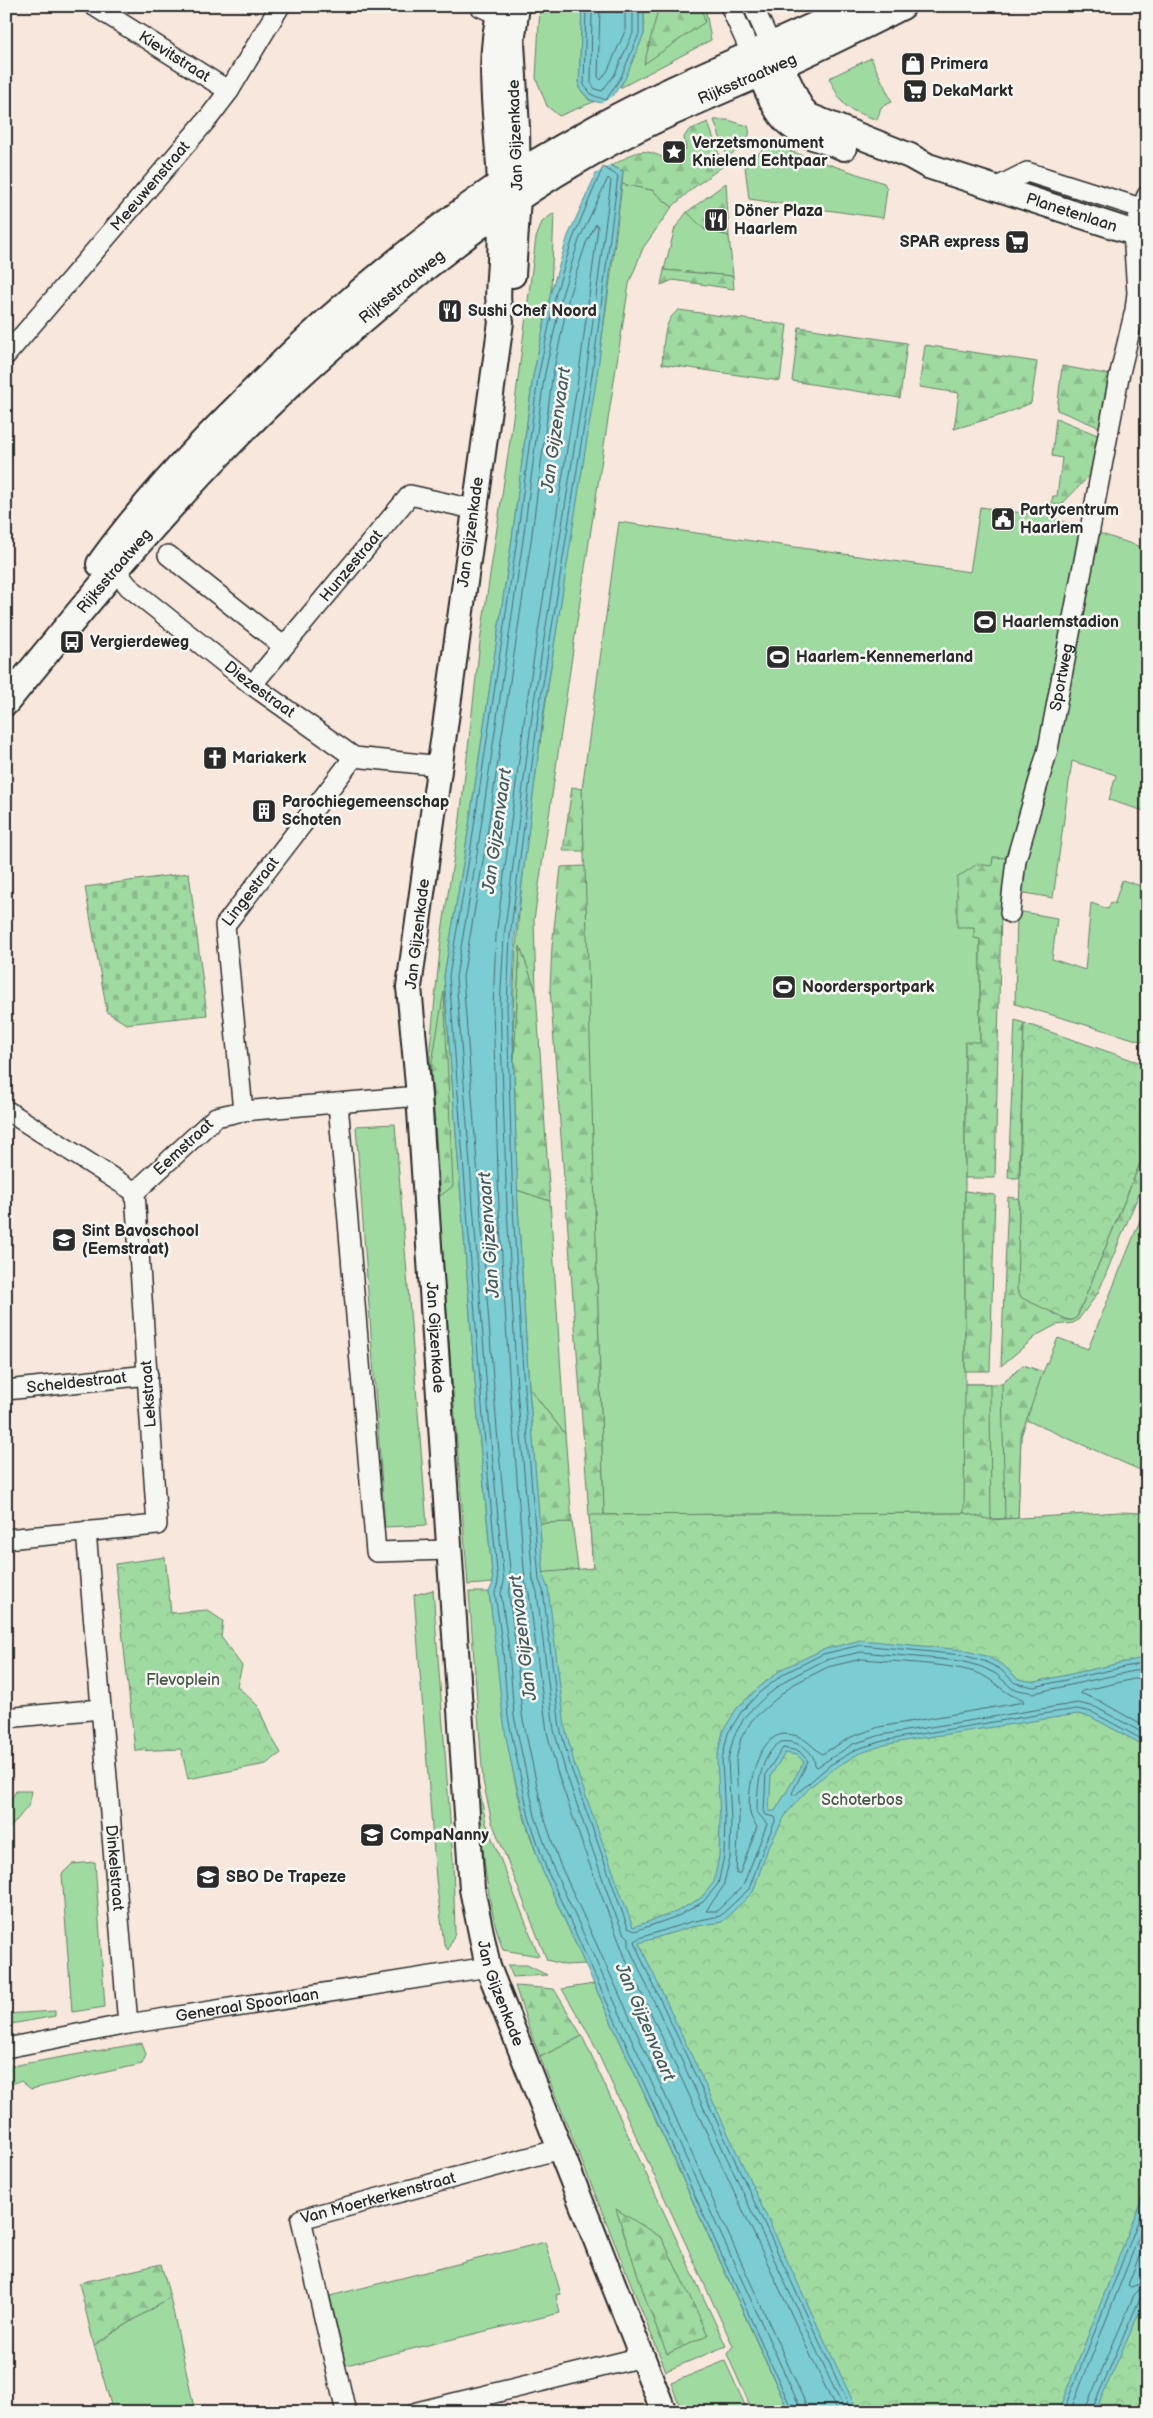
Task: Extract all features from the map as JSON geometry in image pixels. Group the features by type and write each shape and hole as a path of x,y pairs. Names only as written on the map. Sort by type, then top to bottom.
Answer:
{"main road":[{"name":"Rijksstraatweg","path":"6,685 64,615 110,564 286,388 509,192 606,134 659,116 766,60 857,6"},
{"name":"Rijksstraatweg","path":"766,60 902,6"},
{"name":"Rijksstraatweg","path":"6,702 71,621 110,564"}],"street":[{"name":"Kievitstraat","path":"94,6 229,91"},
{"name":"Meeuwenstraat","path":"6,355 229,91 280,6"},
{"path":"730,6 766,60"},
{"path":"753,6 766,60"},
{"name":"Jan Gijzenkade","path":"502,11 512,43 517,128 500,262 497,305 501,322 409,987 419,1096 472,1889 488,1967 664,2412"},
{"name":"Planetenlaan","path":"766,60 785,121 798,130 901,167 928,166 1140,234"},
{"name":"Planetenlaan","path":"996,188 1027,172 1145,205"},
{"path":"1140,234 1145,205"},
{"name":"Sportweg","path":"1010,913 1016,860 1048,749 1119,377 1135,310 1140,234"},
{"name":"Hunzestraat","path":"252,685 410,496 474,509"},
{"path":"168,555 283,646"},
{"name":"Diezestraat","path":"110,564 129,587 252,685 354,757 441,766"},
{"name":"Lingestraat","path":"243,1112 225,925 354,757"},
{"name":"Eemstraat","path":"135,1192 216,1117 243,1112 419,1096"},
{"path":"338,1103 376,1552 449,1550"},
{"path":"6,1110 135,1192"},
{"name":"Lekstraat","path":"86,1531 157,1525 135,1192"},
{"name":"Scheldestraat","path":"6,1390 148,1375"},
{"path":"6,1539 86,1531 100,1709 6,1718"},
{"name":"Dinkelstraat","path":"100,1709 128,2024"},
{"name":"Generaal Spoorlaan","path":"6,2048 128,2024 488,1967"},
{"name":"Van Moerkerkenstraat","path":"346,2412 301,2219 560,2149"},
{"path":"417,2412 642,2357"}],"green space":[{"path":"540,6 582,6 579,88 589,100 596,101 559,116 547,106 536,78"},
{"path":"644,6 705,6 711,40 620,88 644,34"},
{"path":"659,6 701,6 705,22 644,64"},
{"path":"871,58 892,102 881,107 877,120 846,106 838,96 829,78"},
{"path":"714,120 728,120 748,126 749,136 747,141 727,157"},
{"path":"708,122 723,166 693,188 672,207 652,190 622,184 623,171 611,166 636,153 648,152 664,158 686,149 684,137 689,130"},
{"path":"769,144 884,183 887,189 883,218 749,199 745,166"},
{"path":"726,183 729,236 704,229 687,212"},
{"path":"622,184 652,190 672,207 643,248 629,284 581,594 534,920 536,992 520,947 514,1061 513,1022 516,944 529,828 549,680 604,326"},
{"path":"687,212 704,229 729,236 733,276 664,270 675,228"},
{"path":"554,213 551,292 533,376 512,539 465,852 444,976 479,1432 493,1583 468,1585 431,1108 430,1047 442,931 460,819 480,642 510,441 536,238 542,222"},
{"path":"664,270 733,276 734,289 673,280 661,285"},
{"path":"679,310 787,325 780,381 662,364 665,334 669,320"},
{"path":"799,327 907,343 900,398 792,381"},
{"path":"925,345 1037,362 1031,403 1002,415 954,429 959,393 919,387"},
{"path":"1062,366 1111,375 1101,428 1057,410"},
{"path":"1056,418 1100,436 1092,473 1061,505 1051,504 1053,496 1057,496 1062,458 1052,456"},
{"name":"Noordersportpark","path":"980,507 1050,517 1147,549 1144,566 1147,567 1147,812 1109,800 1116,775 1072,761 1053,898 1019,892 992,866 974,927 980,938 980,1043 965,1043 965,1384 1002,1384 1023,1365 1043,1372 1058,1338 1088,1349 1147,1203 1147,1473 1026,1420 1021,1436 1018,1519 604,1515 582,789 619,522 970,572"},
{"path":"572,787 582,789 584,851 563,851"},
{"path":"993,857 1007,858 1001,911 995,1178 965,1178 965,1042 980,1042 980,939 974,938 974,927 957,927 957,878 977,864 992,866"},
{"path":"585,866 604,1515 964,1513 965,1384 990,1384 991,1536 593,1568 550,988 552,946 561,867"},
{"path":"189,873 207,1015 126,1024 107,1012 85,887"},
{"path":"1122,880 1147,888 1147,1043 1015,1004 1017,911 1057,918 1052,959 1085,970 1091,903 1108,909 1111,902 1116,904"},
{"path":"520,946 536,992 550,1201 517,1190 514,1061"},
{"path":"444,991 453,1186 440,1196 431,1069"},
{"path":"1015,1020 1024,1023 1019,1178 1008,1178"},
{"path":"1024,1023 1147,1065 1147,1146 1077,1317 1073,1320 1068,1320 1022,1298 1017,1290"},
{"path":"395,1124 427,1525 385,1527 356,1126"},
{"path":"1147,1146 1147,1174 1098,1293 1078,1320 1073,1323 1056,1325 1039,1334 1001,1366 1008,1197 1019,1199 1018,1295 1068,1320 1073,1320 1077,1317"},
{"path":"517,1190 550,1201 565,1434 529,1388"},
{"path":"965,1191 995,1195 990,1371 965,1371"},
{"path":"1023,1365 1043,1372 1021,1436 1018,1519 1005,1519 1002,1384"},
{"path":"529,1388 565,1434 572,1522 539,1523"},
{"name":"Schoterbos","path":"1147,1494 1147,2412 823,2412 676,2096 516,1575 593,1568 589,1515 965,1513 991,1520 1120,1512 1142,1513"},
{"path":"572,1522 579,1576 544,1579 539,1523"},
{"name":"Flevoplein","path":"165,1557 171,1613 207,1610 223,1621 221,1637 242,1666 237,1686 258,1706 269,1733 281,1753 266,1764 188,1779 181,1749 135,1751 115,1564"},
{"path":"462,1578 478,1782 486,1823 539,1956 503,1950 493,1916 476,1783"},
{"path":"433,1590 453,1860 455,1933 448,1950 444,1944 436,1879 414,1595"},
{"path":"469,1592 489,1592 507,1735 525,1820 552,1893 585,1964 565,1965 547,1960 492,1822 483,1781"},
{"path":"16,1791 32,1791 29,1805 6,1833 6,1807"},
{"path":"95,1862 105,2007 72,2012 62,1874 72,1864"},
{"path":"508,1965 527,1965 547,1975 513,1977"},
{"path":"594,1984 789,2412 753,2412 727,2354 733,2346 589,2034 562,1989"},
{"path":"515,1986 554,1989 582,2036 540,2057"},
{"path":"55,2011 55,2016 6,2025 6,2014"},
{"path":"582,2036 726,2346 666,2371 540,2057"},
{"path":"142,2043 146,2055 142,2064 31,2089 21,2081 6,2085 6,2067"},
{"path":"616,2209 662,2238 708,2335 667,2354 648,2306"},
{"path":"545,2242 561,2294 556,2295 560,2313 346,2365 330,2296"},
{"path":"161,2264 170,2297 94,2345 79,2283"},
{"path":"170,2297 195,2412 113,2412 94,2345"},
{"path":"725,2361 748,2412 682,2412 671,2383"}],"water":[{"name":"Jan Gijzenvaart","path":"582,6 644,6 644,34 625,79 614,94 611,166 623,171 597,376 544,709 515,937 512,1007 518,1208 529,1388 544,1579 548,1588 565,1727 575,1766 633,1927 676,1912 701,1898 714,1882 719,1856 720,1819 717,1758 723,1731 737,1708 782,1669 822,1650 861,1640 963,1650 986,1656 1003,1665 1018,1679 1035,1682 1147,1657 1147,1747 1091,1717 1078,1714 915,1739 884,1745 858,1754 833,1769 810,1787 786,1814 768,1848 753,1892 722,1922 691,1927 639,1943 858,2412 789,2412 542,1870 519,1794 503,1717 489,1592 493,1583 479,1432 444,976 465,852 512,539 533,376 551,292 568,236 596,174 601,103 590,100 579,88","holes":["785,1753 797,1755 804,1762 775,1811 769,1811 771,1775"]},
{"path":"1147,2185 1147,2295 1095,2412 1058,2412"}],"pier":[{"path":"617,94 613,163 595,174 598,105"}],"place":[{"name":"Primera","path":"913,64"},
{"name":"DekaMarkt","path":"915,91"},
{"name":"Verzetsmonument Knielend Echtpaar","path":"674,152"},
{"name":"Döner Plaza Haarlem","path":"716,220"},
{"name":"SPAR express","path":"1017,242"},
{"name":"Sushi Chef Noord","path":"450,311"},
{"name":"Partycentrum Haarlem","path":"1003,519"},
{"name":"Haarlemstadion","path":"985,622"},
{"name":"Vergierdeweg","path":"72,642"},
{"name":"Haarlem-Kennemerland","path":"778,657"},
{"name":"Mariakerk","path":"215,758"},
{"name":"Parochiegemeenschap Schoten","path":"264,811"},
{"name":"Noordersportpark","path":"784,987"},
{"name":"Sint Bavoschool (Eemstraat)","path":"64,1240"},
{"name":"CompaNanny","path":"372,1835"},
{"name":"SBO De Trapeze","path":"208,1877"}]}
